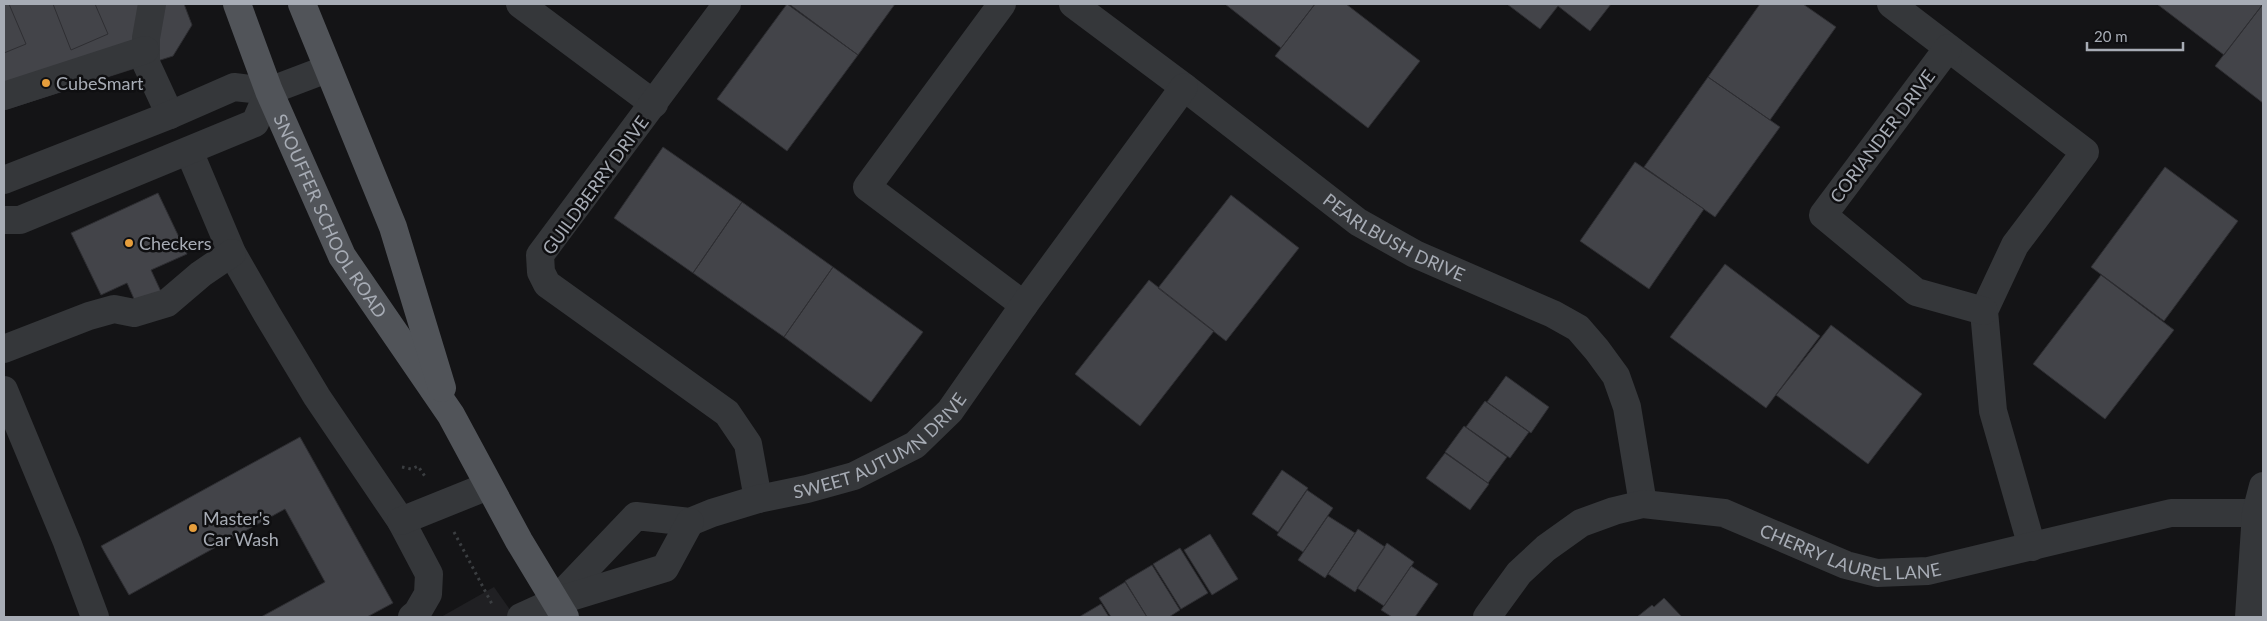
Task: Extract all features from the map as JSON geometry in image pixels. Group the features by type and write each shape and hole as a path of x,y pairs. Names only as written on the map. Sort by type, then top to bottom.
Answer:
{"main road":[{"name":"SNOUFFER SCHOOL ROAD","path":"237,4 269,91 342,256 451,415 488,486 560,610"},
{"name":"SNOUFFER SCHOOL ROAD","path":"302,4 327,69 393,226 451,415"}],"street":[{"path":"152,4 145,50 146,63 170,115"},
{"path":"520,4 654,104"},
{"name":"GUILDBERRY DRIVE","path":"727,4 540,256 541,272 547,284 727,413 748,444 758,499"},
{"path":"1002,4 867,187 1024,305"},
{"name":"PEARLBUSH DRIVE","path":"1073,4 1184,87 1358,222 1415,254 1553,314 1578,328 1616,376 1627,407 1643,504"},
{"path":"1891,4 2085,152 2015,245 1984,311 1993,411 2032,547"},
{"name":"CORIANDER DRIVE","path":"1948,48 1823,215 1916,292 1984,311"},
{"path":"4,96 145,50"},
{"path":"4,180 170,115 234,87 269,91 327,69"},
{"name":"SWEET AUTUMN DRIVE","path":"560,610 636,516 690,522 758,499 807,489 854,476 916,445 950,411 1024,305 1184,87"},
{"path":"4,220 20,220 255,123 269,91"},
{"path":"188,151 232,253 317,397 401,521 428,574 428,594 418,613 412,617"},
{"path":"4,350 89,316 114,310 134,313 168,303 202,274 232,253"},
{"path":"4,390 67,542 95,617"},
{"path":"401,521 488,486"},
{"path":"2249,617 2263,486"},
{"name":"CHERRY LAUREL LANE","path":"1487,617 1519,573 1546,548 1580,523 1614,511 1643,504 1724,513 1846,565 1876,573 1928,571 2171,513 2260,513"},
{"path":"521,617 560,610 665,568 690,522"}],"path":[{"path":"397,462 403,467 411,469 418,466 431,486"},
{"path":"453,531 488,598"}],"shaded area":[{"path":"494,587 515,617 441,617"}],"building":[{"path":"4,4 9,4 26,44 4,53"},
{"name":"CubeSmart","path":"4,4 184,4 192,25 173,56 4,110"},
{"path":"53,4 95,4 108,34 71,50"},
{"path":"787,4 858,55 787,151 717,99"},
{"path":"789,4 895,4 858,55"},
{"path":"1225,4 1315,4 1281,48"},
{"path":"1315,4 1346,4 1420,61 1368,128 1275,56"},
{"path":"1507,4 1611,4 1590,31 1558,6 1540,29"},
{"path":"1760,4 1803,4 1836,27 1770,120 1708,77"},
{"path":"2157,4 2263,4 2224,55"},
{"path":"2263,4 2263,103 2215,66"},
{"path":"1708,77 1780,127 1715,217 1644,167"},
{"path":"663,147 742,202 693,273 614,218"},
{"path":"1635,162 1704,209 1649,289 1580,241"},
{"path":"2165,167 2238,221 2164,321 2091,267"},
{"name":"Checkers","path":"158,193 187,254 151,270 163,296 138,308 127,283 101,295 71,233"},
{"path":"1231,195 1299,248 1226,341 1158,288"},
{"path":"742,202 833,267 784,337 693,273"},
{"path":"1725,264 1820,336 1766,408 1670,337"},
{"path":"833,267 923,332 871,402 784,337"},
{"path":"2101,275 2174,330 2105,419 2033,364"},
{"path":"1149,280 1214,331 1140,426 1075,374"},
{"path":"1831,325 1922,394 1868,464 1776,395"},
{"path":"1506,376 1549,407 1531,433 1487,402"},
{"path":"1485,401 1529,432 1510,458 1466,427"},
{"path":"1464,426 1507,457 1488,483 1445,452"},
{"name":"Master's Car Wash","path":"300,437 393,603 367,617 261,617 325,582 285,509 129,595 101,546"},
{"path":"1445,453 1489,484 1470,510 1426,478"},
{"path":"1282,470 1308,488 1278,532 1252,514"},
{"path":"1307,490 1333,508 1303,552 1277,535"},
{"path":"1328,516 1355,533 1325,578 1298,560"},
{"path":"1358,529 1385,547 1355,592 1328,574"},
{"path":"1210,534 1238,579 1212,595 1184,550"},
{"path":"1387,543 1414,562 1384,606 1357,588"},
{"path":"1180,548 1208,593 1181,609 1153,564"},
{"path":"1152,565 1180,610 1169,617 1147,617 1125,581"},
{"path":"1411,566 1438,584 1415,617 1392,617 1381,610"},
{"path":"1125,582 1147,617 1111,617 1099,598"},
{"path":"1664,598 1682,617 1637,617 1652,605 1654,607"},
{"path":"1101,604 1109,617 1079,617"}],"place":[{"name":"CubeSmart","path":"46,83"},
{"name":"Checkers","path":"129,243"},
{"name":"Master's Car Wash","path":"193,528"}]}
